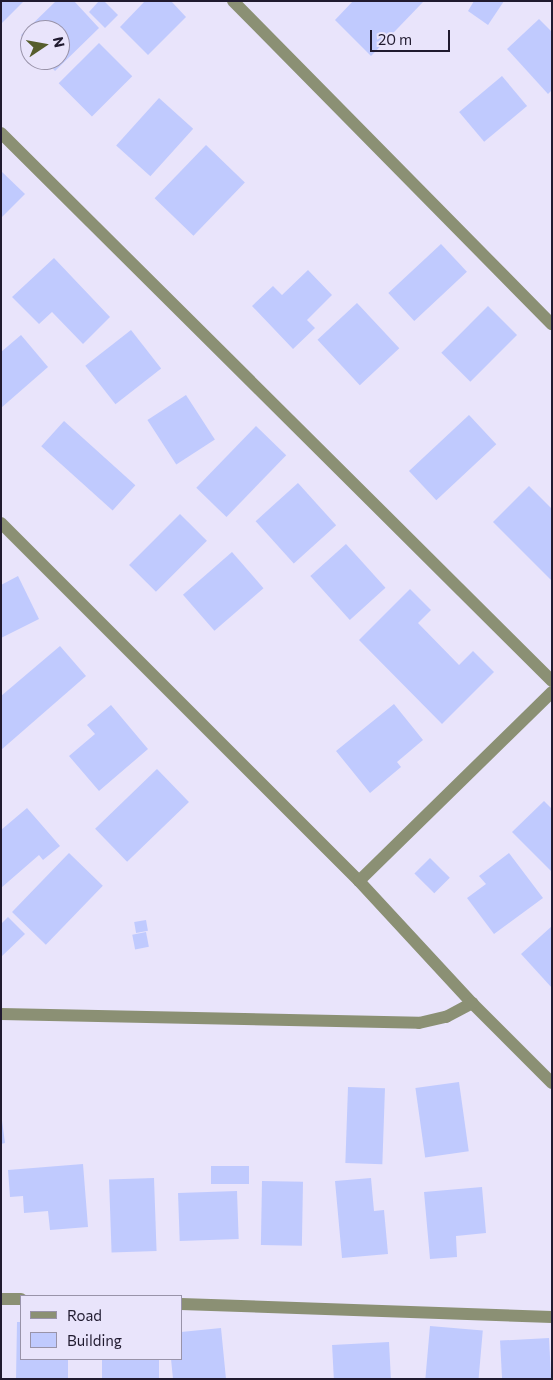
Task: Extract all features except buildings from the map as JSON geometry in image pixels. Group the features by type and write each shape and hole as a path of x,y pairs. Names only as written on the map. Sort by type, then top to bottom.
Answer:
{"street":[{"path":"232,1 552,324"},
{"path":"1,133 552,681"},
{"path":"1,523 359,881 472,1003 552,1083"},
{"path":"359,881 552,692"},
{"path":"1,1014 419,1023 446,1017 472,1003"},
{"path":"1,1299 20,1299"},
{"path":"182,1304 552,1317"}]}
